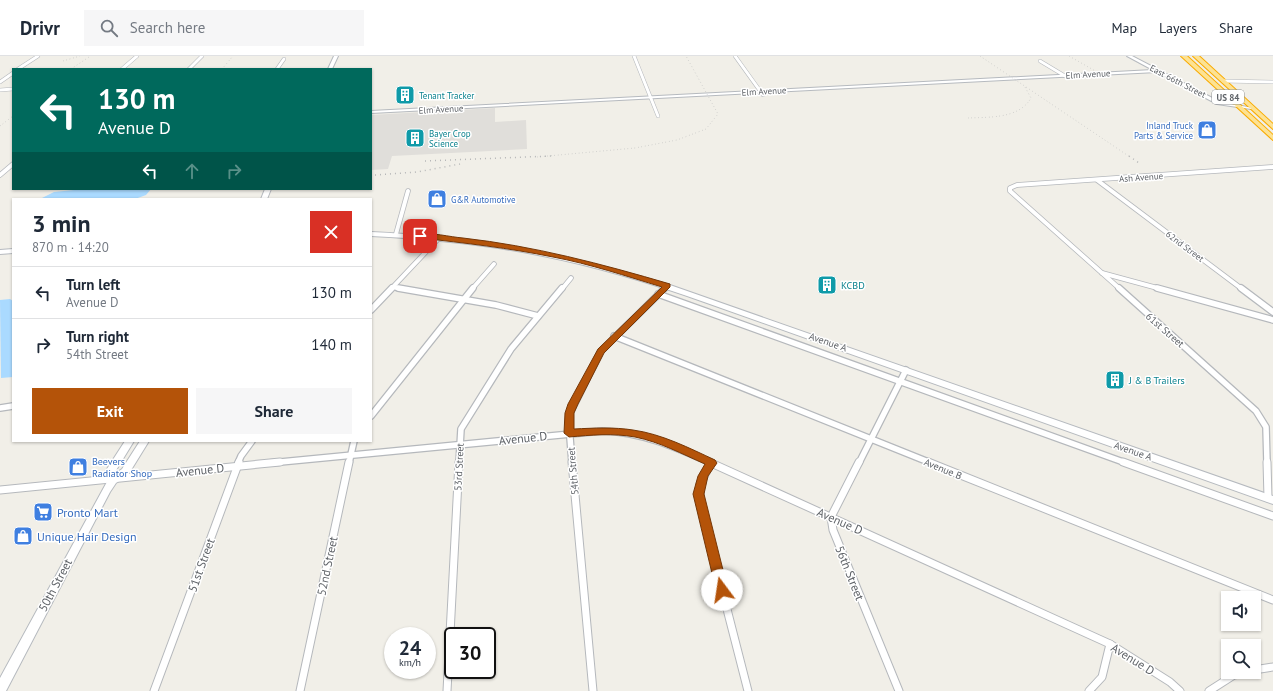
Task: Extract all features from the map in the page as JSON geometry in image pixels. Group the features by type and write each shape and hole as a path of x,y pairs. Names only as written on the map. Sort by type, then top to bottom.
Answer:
{"highway":[{"name":"US 84","path":"1184,56 1273,138"},
{"name":"US 84","path":"1196,56 1273,127"},
{"path":"1196,67 1210,68"}],"street":[{"path":"20,68 38,56"},
{"path":"123,68 137,56"},
{"path":"190,68 202,56"},
{"path":"330,68 336,56"},
{"path":"634,56 658,116"},
{"path":"735,56 762,94"},
{"name":"East 66th Street","path":"1129,56 1219,102 1251,108"},
{"path":"278,68 284,59"},
{"path":"1040,61 1065,76"},
{"name":"Elm Avenue","path":"372,112 651,97 762,94 1158,71"},
{"path":"0,82 12,74"},
{"path":"1224,81 1273,82"},
{"path":"0,90 12,89"},
{"path":"0,176 12,165"},
{"name":"Ash Avenue","path":"1010,188 1018,185 1273,167"},
{"name":"62nd Street","path":"1096,180 1273,312"},
{"name":"61st Street","path":"1010,188 1012,195 1256,411 1266,427 1270,499"},
{"path":"396,234 399,228 408,191"},
{"name":"Avenue A","path":"372,234 396,234 502,245 553,254 597,265 667,286 1270,499"},
{"path":"372,309 439,238"},
{"path":"0,252 12,251"},
{"path":"372,415 463,300 494,264"},
{"path":"1100,273 1273,320"},
{"name":"53rd Street","path":"447,691 462,429 511,349 572,278"},
{"name":"54th Street","path":"593,691 569,433 570,413 594,361 614,336 667,286"},
{"path":"392,287 500,306 538,316"},
{"name":"Avenue A","path":"658,294 1273,516"},
{"name":"Avenue B","path":"614,336 1273,600"},
{"path":"831,517 906,370"},
{"path":"0,408 12,406"},
{"name":"Avenue D","path":"0,490 113,480 237,466 569,433 609,431 634,434 662,441 1110,644 1170,682 1180,691"},
{"name":"50th Street","path":"113,480 110,472 129,442"},
{"name":"50th Street","path":"0,690 91,517 113,480 125,472 144,442"},
{"name":"51st Street","path":"154,691 237,466 244,450 251,442"},
{"name":"52nd Street","path":"300,691 354,442"},
{"path":"711,463 700,484 700,504 748,691"},
{"name":"56th Street","path":"831,517 833,530 899,691"},
{"path":"1089,691 1102,677 1110,644"},
{"path":"1261,669 1273,667"},
{"path":"1209,691 1229,679"}],"shaded area":[{"path":"495,108 495,122 526,120 527,149 392,156 388,169 372,170 372,115"}],"water":[{"path":"74,190 150,190 146,195 138,198 42,198 54,192"},
{"path":"10,299 12,300 12,377 1,378 0,300"}],"railway":[{"path":"63,61 80,56"},
{"path":"223,68 233,56"},
{"path":"546,156 635,148 677,140 706,129 718,114 686,56"},
{"path":"980,56 1130,157"},
{"path":"1069,56 1097,72"},
{"path":"72,68 89,57"},
{"path":"968,118 1003,116 1019,110 1026,105 1031,98 1025,87"},
{"path":"0,126 12,117"},
{"path":"425,161 546,156"},
{"path":"537,157 546,156"},
{"path":"546,156 551,156"},
{"path":"1129,156 1139,163"},
{"path":"375,175 417,172 460,164"}],"place":[{"name":"Tenant Tracker","path":"405,95"},
{"name":"Inland Truck Parts & Service","path":"1207,130"},
{"name":"Bayer Crop Science","path":"415,138"},
{"name":"G&R Automotive","path":"437,199"},
{"name":"KCBD","path":"827,285"},
{"name":"J & B Trailers","path":"1115,380"},
{"name":"Beevers Radiator Shop","path":"78,467"},
{"name":"Pronto Mart","path":"43,512"},
{"name":"Unique Hair Design","path":"23,536"}],"route":[{"path":"420,236 488,243 553,254 597,265 667,286 614,336 594,361 573,404 568,425 569,433 609,431 646,436 662,441 711,463 703,476 698,494 722,590"}]}
